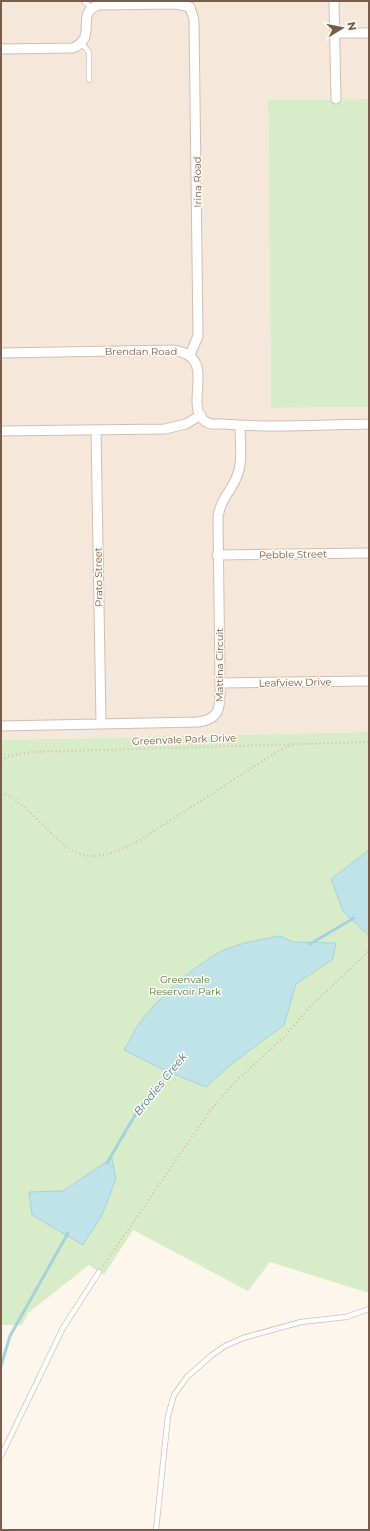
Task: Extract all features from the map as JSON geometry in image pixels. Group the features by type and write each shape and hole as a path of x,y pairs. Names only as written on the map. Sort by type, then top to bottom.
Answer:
{"street":[{"path":"334,1 336,99"},
{"path":"1,49 74,48 82,44 86,36 86,15 88,4 192,4"},
{"name":"Irina Road","path":"190,355 197,343 198,328 194,20 192,4"},
{"path":"335,33 369,33"},
{"name":"Brendan Road","path":"1,353 174,350 183,352 190,355 196,363 198,405 201,415"},
{"path":"1,431 165,429 186,424 201,415 209,423 240,426 369,424"},
{"name":"Mattina Circuit","path":"1,726 208,721 216,714 220,706 217,555 219,507 237,476 240,464 240,426"},
{"name":"Prato Street","path":"96,430 101,723"},
{"name":"Pebble Street","path":"217,555 369,552"},
{"name":"Leafview Drive","path":"220,683 369,681"}],"lane":[{"path":"82,44 89,52 89,80"},
{"path":"1,1456 63,1328 99,1272"},
{"path":"156,1530 168,1416 174,1395 187,1377 224,1346 243,1338 301,1322 346,1317 369,1309"}],"path":[{"name":"Greenvale Park Drive","path":"1,760 9,756 33,752 369,742"},
{"path":"1,793 16,800 71,851 86,856 104,855 124,849 140,840 278,751 297,743"},
{"path":"99,1272 212,1108 239,1078 284,1037 309,1008 369,951"}],"shaded area":[{"path":"1,1 369,1 369,99 268,100 271,408 369,407 369,732 1,740"}],"green space":[{"path":"369,99 369,407 271,408 268,100"},
{"name":"Greenvale Reservoir Park","path":"369,732 369,1293 270,1262 248,1291 133,1230 104,1275 89,1265 28,1313 22,1325 1,1325 1,740"}],"water":[{"path":"369,850 369,936 343,911 331,879"},
{"path":"280,936 293,942 336,943 333,959 296,984 284,1025 234,1062 206,1087 166,1071 124,1050 139,1024 158,1001 169,990 206,960 229,948 248,942"},
{"path":"112,1158 116,1179 102,1215 83,1245 32,1215 29,1192 63,1191"}],"waterway":[{"name":"Brodies Creek","path":"310,944 354,918"},
{"name":"Brodies Creek","path":"107,1163 138,1110 172,1069"},
{"name":"Brodies Creek","path":"1,1366 10,1336 68,1233"}]}
